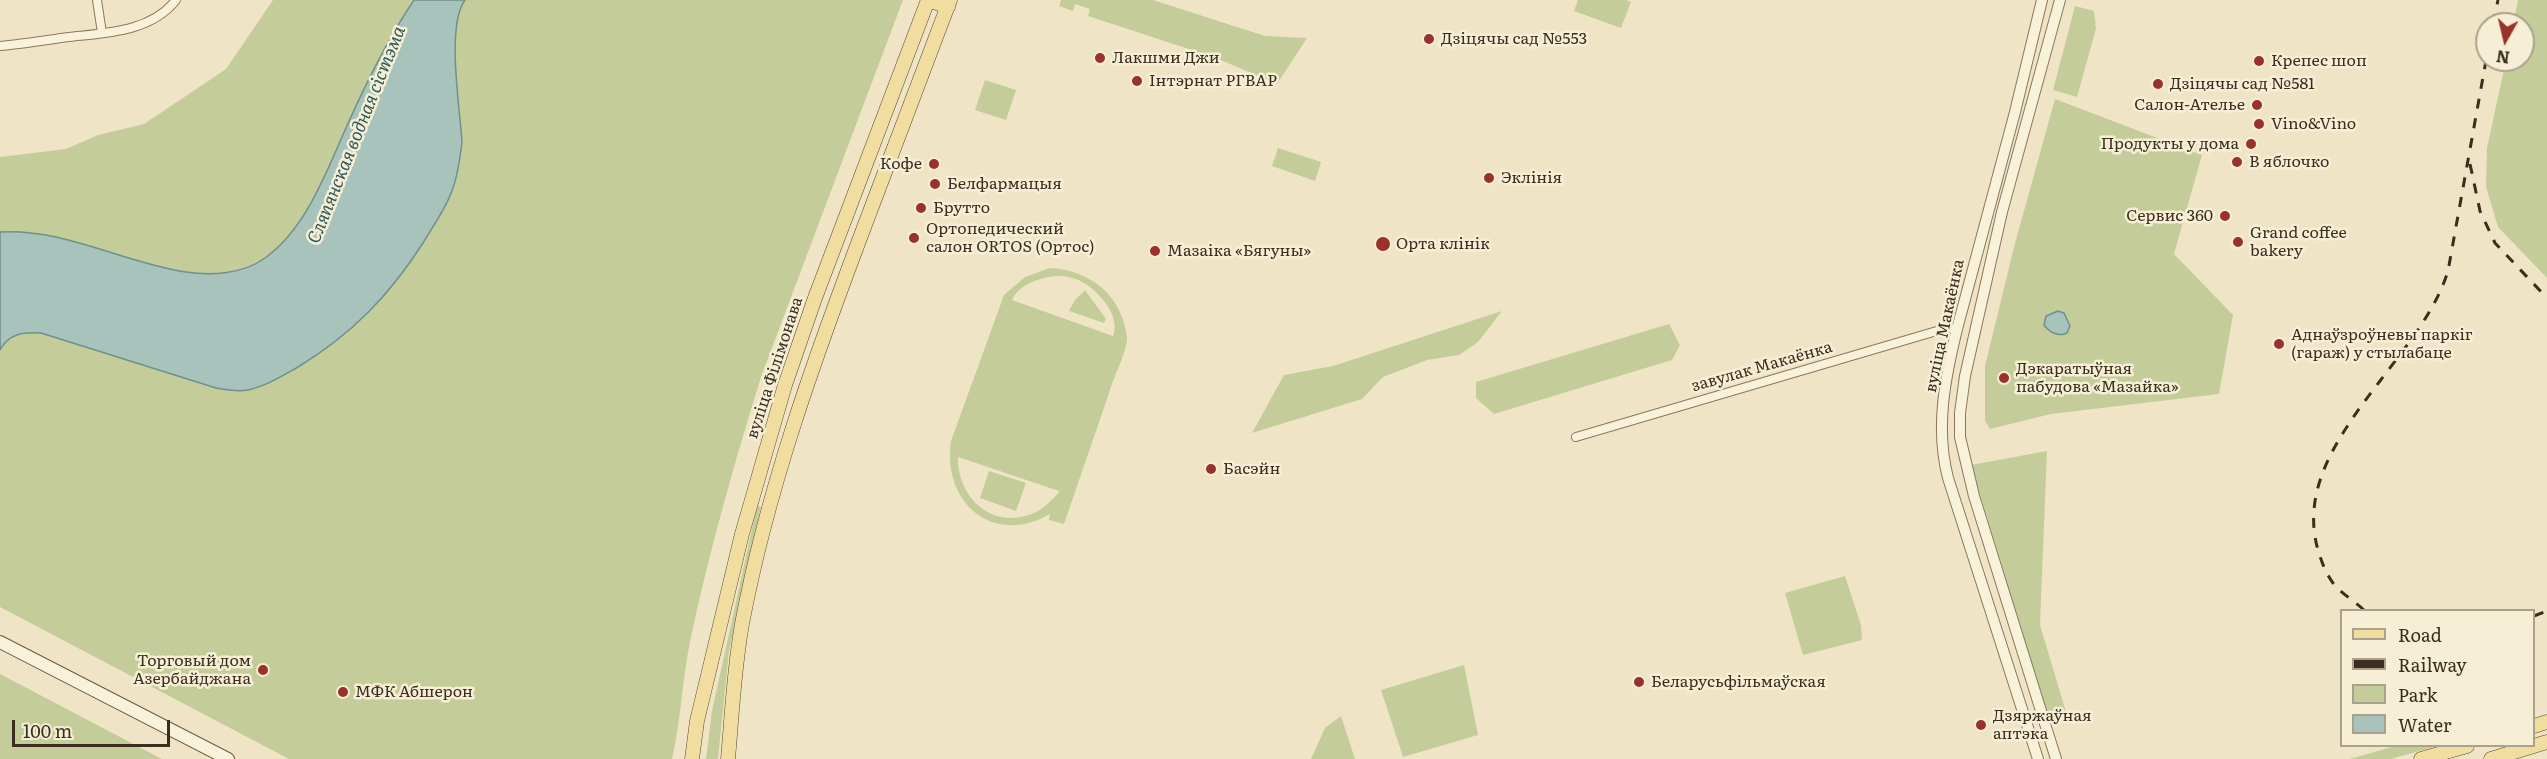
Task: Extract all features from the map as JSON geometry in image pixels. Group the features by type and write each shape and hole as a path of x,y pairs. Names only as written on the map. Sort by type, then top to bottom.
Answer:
{"main road":[{"path":"728,759 742,623 761,539 804,391 949,3 928,0"},
{"name":"вуліца Філімонава","path":"692,759 698,713 760,464 815,298 928,0"},
{"path":"760,464 780,470"},
{"path":"0,642 228,759"},
{"path":"2421,759 2463,747"},
{"path":"2491,759 2531,747"}],"street":[{"path":"97,0 102,33"},
{"path":"0,46 124,30 146,23 161,14 176,0"},
{"name":"вуліца Макаёнка","path":"2038,759 1948,478 1942,452 1941,416 1957,329 2015,112 2042,0"},
{"name":"вуліца Макаёнка","path":"2056,759 1974,496 1962,448 1960,413 1971,342 2011,178 2060,0"},
{"name":"завулак Макаёнка","path":"1576,437 1940,330 1957,329"},
{"path":"1942,452 1962,448"}],"green space":[{"path":"273,0 903,0 761,377 722,508 697,608 687,656 672,759 289,759 0,607 0,157 66,149 98,135 144,124 226,69"},
{"path":"1061,0 1153,0 1265,36 1307,38 1277,84 1216,58 1088,16 1090,9 1075,4 1073,11 1059,6"},
{"path":"1578,0 1626,0 1631,2 1621,28 1574,11"},
{"path":"2518,0 2547,0 2547,278 2498,227 2486,187 2487,148 2503,72 2535,72 2535,12 2516,12"},
{"path":"2075,6 2094,11 2096,29 2077,97 2053,90"},
{"path":"985,80 1016,90 1006,120 975,110"},
{"path":"2055,99 2202,155 2174,254 2233,315 2219,394 2051,414 1990,429 1985,421 1985,366 2014,247"},
{"path":"1278,148 1321,162 1315,181 1272,166"},
{"path":"1050,268 1065,270 1091,280 1111,297 1124,322 1127,337 1124,353 1064,524 1049,520 1050,514 1029,523 1009,525 991,521 975,513 963,500 955,483 950,463 951,441 1004,295 1025,277","holes":["1055,276 1079,280 1095,291 1111,312 1115,328 1113,336 1012,300 1024,286 1042,278","958,457 1059,491 1059,492 1034,513 1005,518 992,514 980,507 964,486 959,472"]},
{"path":"1085,290 1106,319 1104,323 1069,311 1075,300"},
{"path":"1502,311 1478,342 1459,355 1427,360 1383,377 1362,399 1252,433 1284,375 1333,366"},
{"path":"1669,324 1680,345 1672,360 1494,414 1476,398 1476,382"},
{"path":"2047,451 2040,625 2066,712 2048,717 1971,465"},
{"path":"989,471 1026,483 1016,511 980,498"},
{"path":"757,506 761,507 729,651 718,759 706,759 712,711"},
{"path":"1845,576 1861,625 1862,640 1803,655 1785,593"},
{"path":"1464,665 1478,735 1403,757 1381,690"},
{"path":"0,674 162,759 0,759"},
{"path":"1341,716 1355,759 1311,759 1325,728"},
{"path":"2392,747 2433,747 2391,759 2350,759"}],"water":[{"name":"Сляпянская водная сістэма","path":"414,0 465,0 459,12 456,28 457,89 462,142 454,185 423,243 397,280 368,312 336,341 298,367 268,383 244,391 216,388 41,333 12,337 0,350 0,232 47,235 163,268 206,274 237,271 265,258 292,232 313,199 369,79"},
{"path":"2058,311 2064,313 2070,326 2067,333 2061,335 2055,334 2044,325 2046,316"}],"railway":[{"path":"2496,12 2498,0"},
{"path":"2363,609 2333,583 2319,554 2314,512 2322,475 2339,440 2361,406 2412,339 2433,305 2448,271 2484,72"},
{"path":"2470,164 2480,211 2495,243 2547,298"},
{"path":"2535,616 2547,611"}],"place":[{"name":"Дзіцячы сад №553","path":"1429,39"},
{"name":"Лакшми Джи","path":"1100,58"},
{"name":"Крепес шоп","path":"2259,61"},
{"name":"Інтэрнат РГВАР","path":"1137,81"},
{"name":"Дзіцячы сад №581","path":"2158,84"},
{"name":"Салон-Ателье","path":"2257,105"},
{"name":"Vino&Vino","path":"2259,124"},
{"name":"Продукты у дома","path":"2251,144"},
{"name":"В яблочко","path":"2237,162"},
{"name":"Кофе","path":"934,164"},
{"name":"Эклінія","path":"1489,178"},
{"name":"Белфармацыя","path":"935,184"},
{"name":"Брутто","path":"921,208"},
{"name":"Сервис 360","path":"2225,216"},
{"name":"Ортопедический салон ORTOS (Ортос)","path":"914,238"},
{"name":"Grand coffee bakery","path":"2238,242"},
{"name":"Орта клінік","path":"1383,244"},
{"name":"Мазаіка «Бягуны»","path":"1155,251"},
{"name":"Аднаўзроўневы паркіг (гараж) у стылабаце","path":"2279,344"},
{"name":"Дэкаратыўная пабудова «Мазайка»","path":"2004,378"},
{"name":"Басэйн","path":"1211,469"},
{"name":"Торговый дом Азербайджана","path":"263,670"},
{"name":"Беларусьфільмаўская","path":"1639,682"},
{"name":"МФК Абшерон","path":"343,692"},
{"name":"Дзяржаўная аптэка","path":"1981,725"}]}
